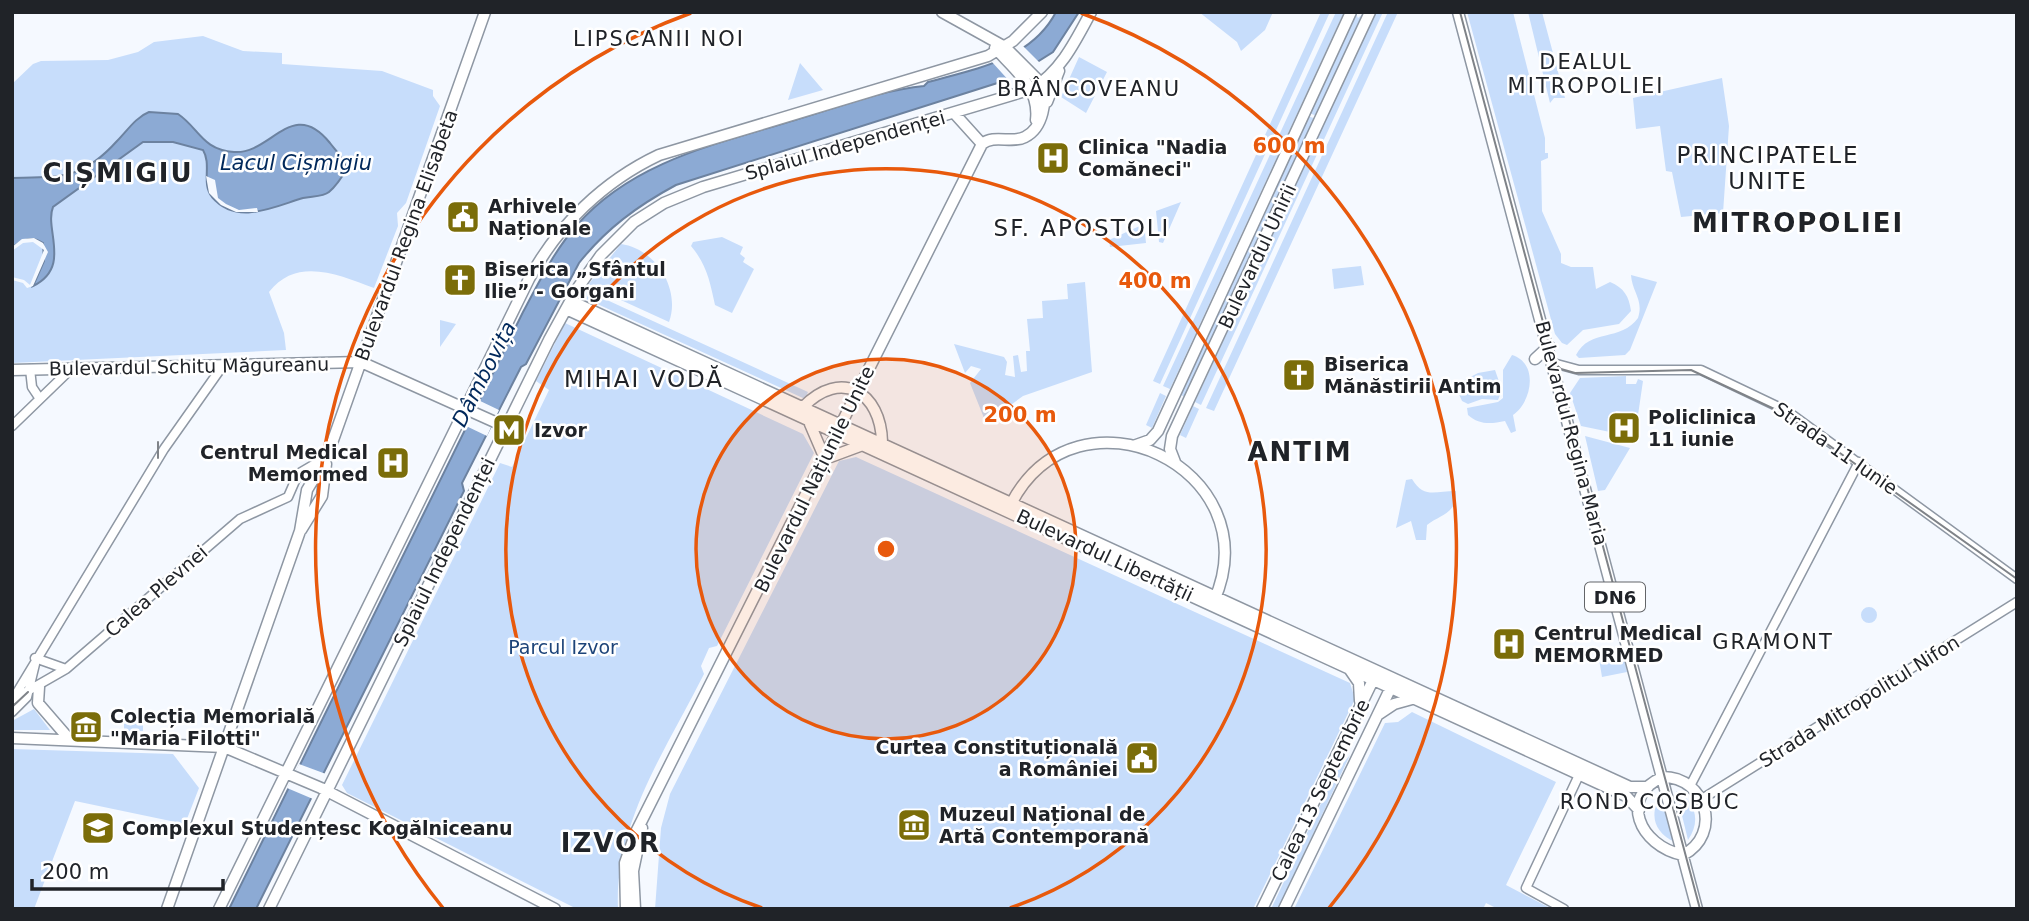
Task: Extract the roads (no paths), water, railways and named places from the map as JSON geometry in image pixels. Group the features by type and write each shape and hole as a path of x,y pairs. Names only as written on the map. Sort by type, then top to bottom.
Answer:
{"main road":[{"name":"Bulevardul Regina Elisabeta","path":"327,457 485,12"},
{"path":"934,12 985,37 1004,52 1036,86 1044,109"},
{"path":"942,12 1004,52"},
{"path":"219,909 290,776 545,252 577,213 617,179 670,150 1004,52 1042,12"},
{"name":"Splaiul Independenței","path":"269,909 323,790 568,305 609,245 634,222 664,204 703,187 1036,86 1062,62 1091,12"},
{"name":"Bulevardul Unirii","path":"1136,445 1150,440 1158,431 1351,12"},
{"name":"Bulevardul Unirii","path":"1175,462 1170,449 1172,436 1370,12"},
{"name":"Bulevardul Regina Maria","path":"1458,12 1683,855"},
{"path":"954,113 982,144 989,140 1023,138 1034,127 1044,109 1062,62"},
{"path":"1034,127 1036,86"},
{"name":"Bulevardul Națiunile Unite","path":"624,906 628,850 982,144"},
{"name":"Bulevardul Libertății","path":"568,305 882,442 1010,506 1375,676 1630,787 1648,787"},
{"name":"Bulevardul Libertății","path":"568,305 837,435 1010,506"},
{"path":"1535,359 1549,346"},
{"name":"Bulevardul Schitu Măgureanu","path":"12,370 361,362 506,427"},
{"path":"803,407 824,390 841,387 858,391 876,412 882,442"},
{"path":"809,422 825,459 862,446"},
{"path":"1010,506 1033,474 1064,452 1098,443 1136,445 1175,462 1204,491 1220,524 1224,561 1215,600"},
{"path":"167,909 300,531 307,490 327,457"},
{"path":"300,531 322,496 327,457"},
{"name":"Bulevardul Libertății","path":"1215,600 1349,669 1375,676"},
{"path":"1349,669 1360,687 1360,707"},
{"name":"Calea 13 Septembrie","path":"1262,909 1375,676"},
{"name":"Bulevardul Libertății","path":"1393,684 1414,699 1626,796 1639,810"},
{"name":"Calea 13 Septembrie","path":"1284,909 1393,684"},
{"path":"39,687 38,703 69,740"},
{"path":"1378,714 1394,704 1414,699"},
{"path":"12,738 224,747 323,790 555,909"},
{"path":"1663,777 1690,786 1702,799 1706,816 1704,830 1696,844 1683,855 1660,848 1650,840 1643,831 1639,810 1648,787 1663,777"},
{"name":"Bulevardul Națiunile Unite","path":"635,909 634,862 646,814"},
{"name":"DN6","path":"1683,855 1698,909"}],"street":[{"name":"Strada 11 Iunie","path":"1553,363 1579,370 1701,370 1787,411 2017,579"},
{"name":"Calea Plevnei","path":"12,700 158,458 224,364"},
{"path":"12,426 73,367"},
{"name":"Bulevardul Schitu Măgureanu","path":"30,369 30,382 40,399"},
{"name":"Calea Plevnei","path":"12,700 39,687 66,669 234,523 288,497 298,474 327,457"},
{"path":"1690,786 1859,462"},
{"name":"Strada Mitropolitul Nifon","path":"1702,799 2017,602"},
{"path":"29,692 35,658 66,669"},
{"name":"Calea Plevnei","path":"12,712 29,692"},
{"path":"1564,909 1526,888 1579,775"}],"water":[{"path":"1056,12 1079,12 1053,52 1010,79 676,185 648,201 600,239 579,263 526,364 521,367 462,483 464,491 256,909 229,909 523,312 554,256 577,225 599,203 624,185 678,158 859,100 924,86 928,82 1000,60 1032,41"},
{"name":"Lacul Cișmigiu","path":"149,112 178,114 208,143 234,152 247,151 282,131 304,125 316,130 330,143 343,159 346,170 326,194 256,212 233,211 222,206 209,192 207,162 203,150 173,142 143,142 53,207 51,216 54,258 45,278 33,286 44,261 43,243 31,239 12,247 12,178 57,176 81,170 104,154 136,121"}],"tram line":[{"path":"1460,12 1700,909"},
{"path":"1551,360 1561,369 1575,373 1691,370 1785,414 2017,579"},
{"path":"158,442 158,458"},
{"path":"12,707 28,692"}],"place":[{"name":"Clinica \"Nadia Comăneci\"","path":"1053,158"},
{"name":"Arhivele Naționale","path":"463,217"},
{"name":"Biserica „Sfântul Ilie” - Gorgani","path":"460,280"},
{"name":"Biserica Mănăstirii Antim","path":"1299,375"},
{"name":"Policlinica 11 iunie","path":"1624,428"},
{"name":"Izvor","path":"509,430"},
{"name":"Centrul Medical Memormed","path":"393,463"},
{"name":"Centrul Medical MEMORMED","path":"1509,644"},
{"name":"Colecția Memorială \"Maria Filotti\"","path":"86,727"},
{"name":"Curtea Constituțională a României","path":"1142,758"},
{"name":"Muzeul Național de Artă Contemporană","path":"914,825"},
{"name":"Complexul Studențesc Kogălniceanu","path":"98,828"}],"district":[{"name":"LIPSCANII NOI","path":"659,39"},
{"name":"DEALUL MITROPOLIEI","path":"1586,74"},
{"name":"BRÂNCOVEANU","path":"1089,89"},
{"name":"PRINCIPATELE UNITE","path":"1768,168"},
{"name":"CIȘMIGIU","path":"118,173"},
{"name":"MITROPOLIEI","path":"1798,223"},
{"name":"SF. APOSTOLI","path":"1082,228"},
{"name":"MIHAI VODĂ","path":"644,379"},
{"name":"ANTIM","path":"1300,452"},
{"name":"GRAMONT","path":"1773,642"},
{"name":"ROND COȘBUC","path":"1650,802"},
{"name":"IZVOR","path":"611,843"}],"water label":[{"name":"Dâmbovița","path":"484,374"}],"park label":[{"name":"Parcul Izvor","path":"563,647"}]}
